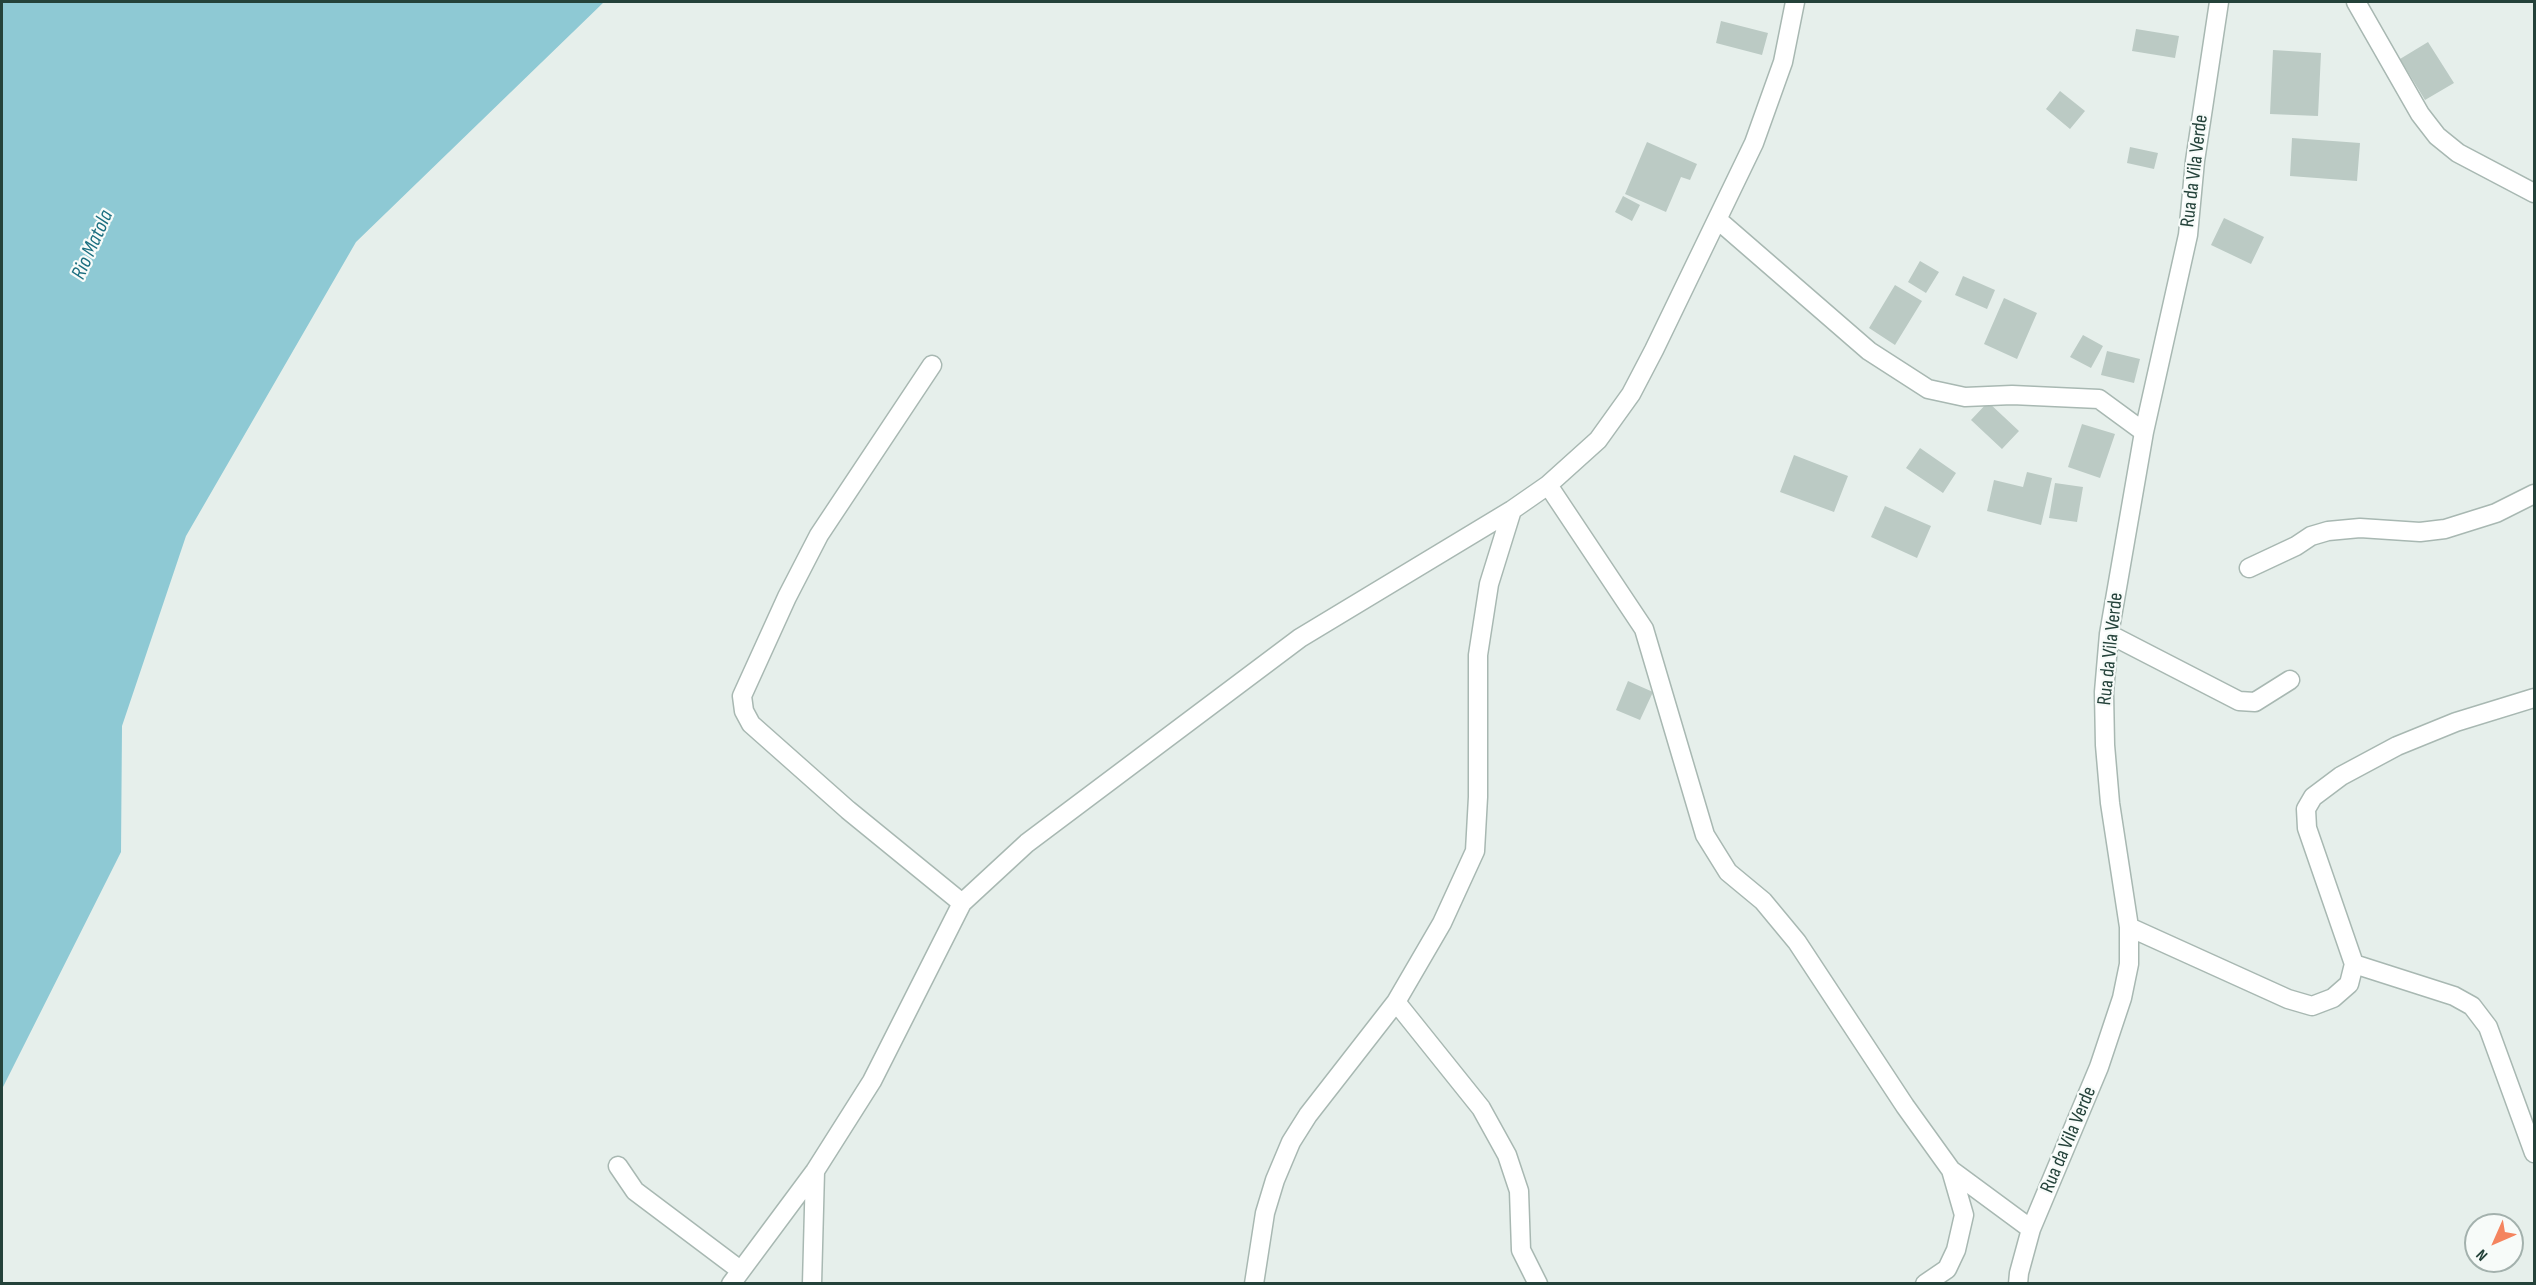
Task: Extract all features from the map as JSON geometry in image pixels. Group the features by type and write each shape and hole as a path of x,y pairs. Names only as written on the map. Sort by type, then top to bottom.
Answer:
{"street":[{"path":"618,1166 635,1191 735,1277 815,1171 872,1081 962,903 1027,843 1300,638 1512,510 1548,485 1598,440 1631,394 1754,143 1783,62 1795,2"},
{"name":"Rua da Vila Verde","path":"2018,1284 2031,1229 2099,1067 2119,1008 2129,964 2129,927 2110,802 2103,692 2109,634 2144,432 2188,235 2195,161 2219,2"},
{"path":"2356,2 2420,114 2437,136 2458,153 2535,193"},
{"path":"1718,220 1869,351 1928,389 1965,397 2012,395 2099,399 2144,432"},
{"path":"932,365 819,535 787,597 742,696 744,711 751,724 848,810 962,903"},
{"path":"1548,485 1644,629 1705,835 1728,872 1763,901 1797,942 1905,1106 1951,1170 2031,1229"},
{"path":"2248,568 2296,546 2311,536 2328,531 2360,528 2420,532 2445,529 2496,513 2535,494"},
{"path":"1254,1284 1264,1213 1291,1142 1308,1115 1396,1002 1442,923 1475,851 1478,797 1478,655 1488,584 1512,510"},
{"path":"2109,634 2239,701 2255,702 2290,680"},
{"path":"2129,927 2288,999 2313,1006 2333,998 2349,984 2354,964 2307,828 2306,809 2313,796 2341,776 2397,746 2456,722 2535,698"},
{"path":"2354,964 2454,996 2472,1006 2488,1027 2535,1153"},
{"path":"1396,1002 1481,1108 1507,1155 1518,1191 1521,1250 1538,1284"},
{"path":"1925,1284 1947,1269 1956,1250 1964,1215 1951,1170"},
{"path":"812,1284 815,1171"}],"water":[{"name":"Rio Matola","path":"2,2 604,2 356,242 186,536 122,726 121,852 2,1089"}],"building":[{"path":"1721,21 1768,33 1762,55 1716,43"},
{"path":"2136,29 2179,36 2175,58 2132,51"},
{"path":"2428,42 2454,83 2425,100 2400,59"},
{"path":"2273,50 2321,53 2318,116 2270,114"},
{"path":"2060,91 2085,111 2070,129 2046,109"},
{"path":"2292,138 2360,143 2357,181 2290,176"},
{"path":"1647,142 1697,164 1690,180 1681,177 1666,212 1625,194"},
{"path":"2130,147 2158,153 2154,169 2127,163"},
{"path":"1623,196 1640,205 1632,221 1615,212"},
{"path":"2224,218 2264,237 2251,264 2211,245"},
{"path":"1920,261 1939,272 1926,293 1908,282"},
{"path":"1963,276 1995,290 1987,309 1955,295"},
{"path":"1895,285 1922,301 1895,345 1869,328"},
{"path":"2004,298 2037,313 2017,359 1984,344"},
{"path":"2083,335 2103,346 2091,368 2070,357"},
{"path":"2107,351 2140,359 2134,383 2101,375"},
{"path":"1988,402 2019,431 2002,449 1971,420"},
{"path":"2082,424 2115,434 2100,478 2068,467"},
{"path":"1920,448 1956,473 1943,493 1906,468"},
{"path":"1794,455 1848,476 1834,512 1780,492"},
{"path":"2027,472 2052,478 2041,525 1987,511 1994,480 2023,487"},
{"path":"2055,483 2083,487 2077,522 2049,518"},
{"path":"1885,506 1931,526 1917,558 1871,537"},
{"path":"1628,681 1653,692 1640,720 1616,710"}]}
